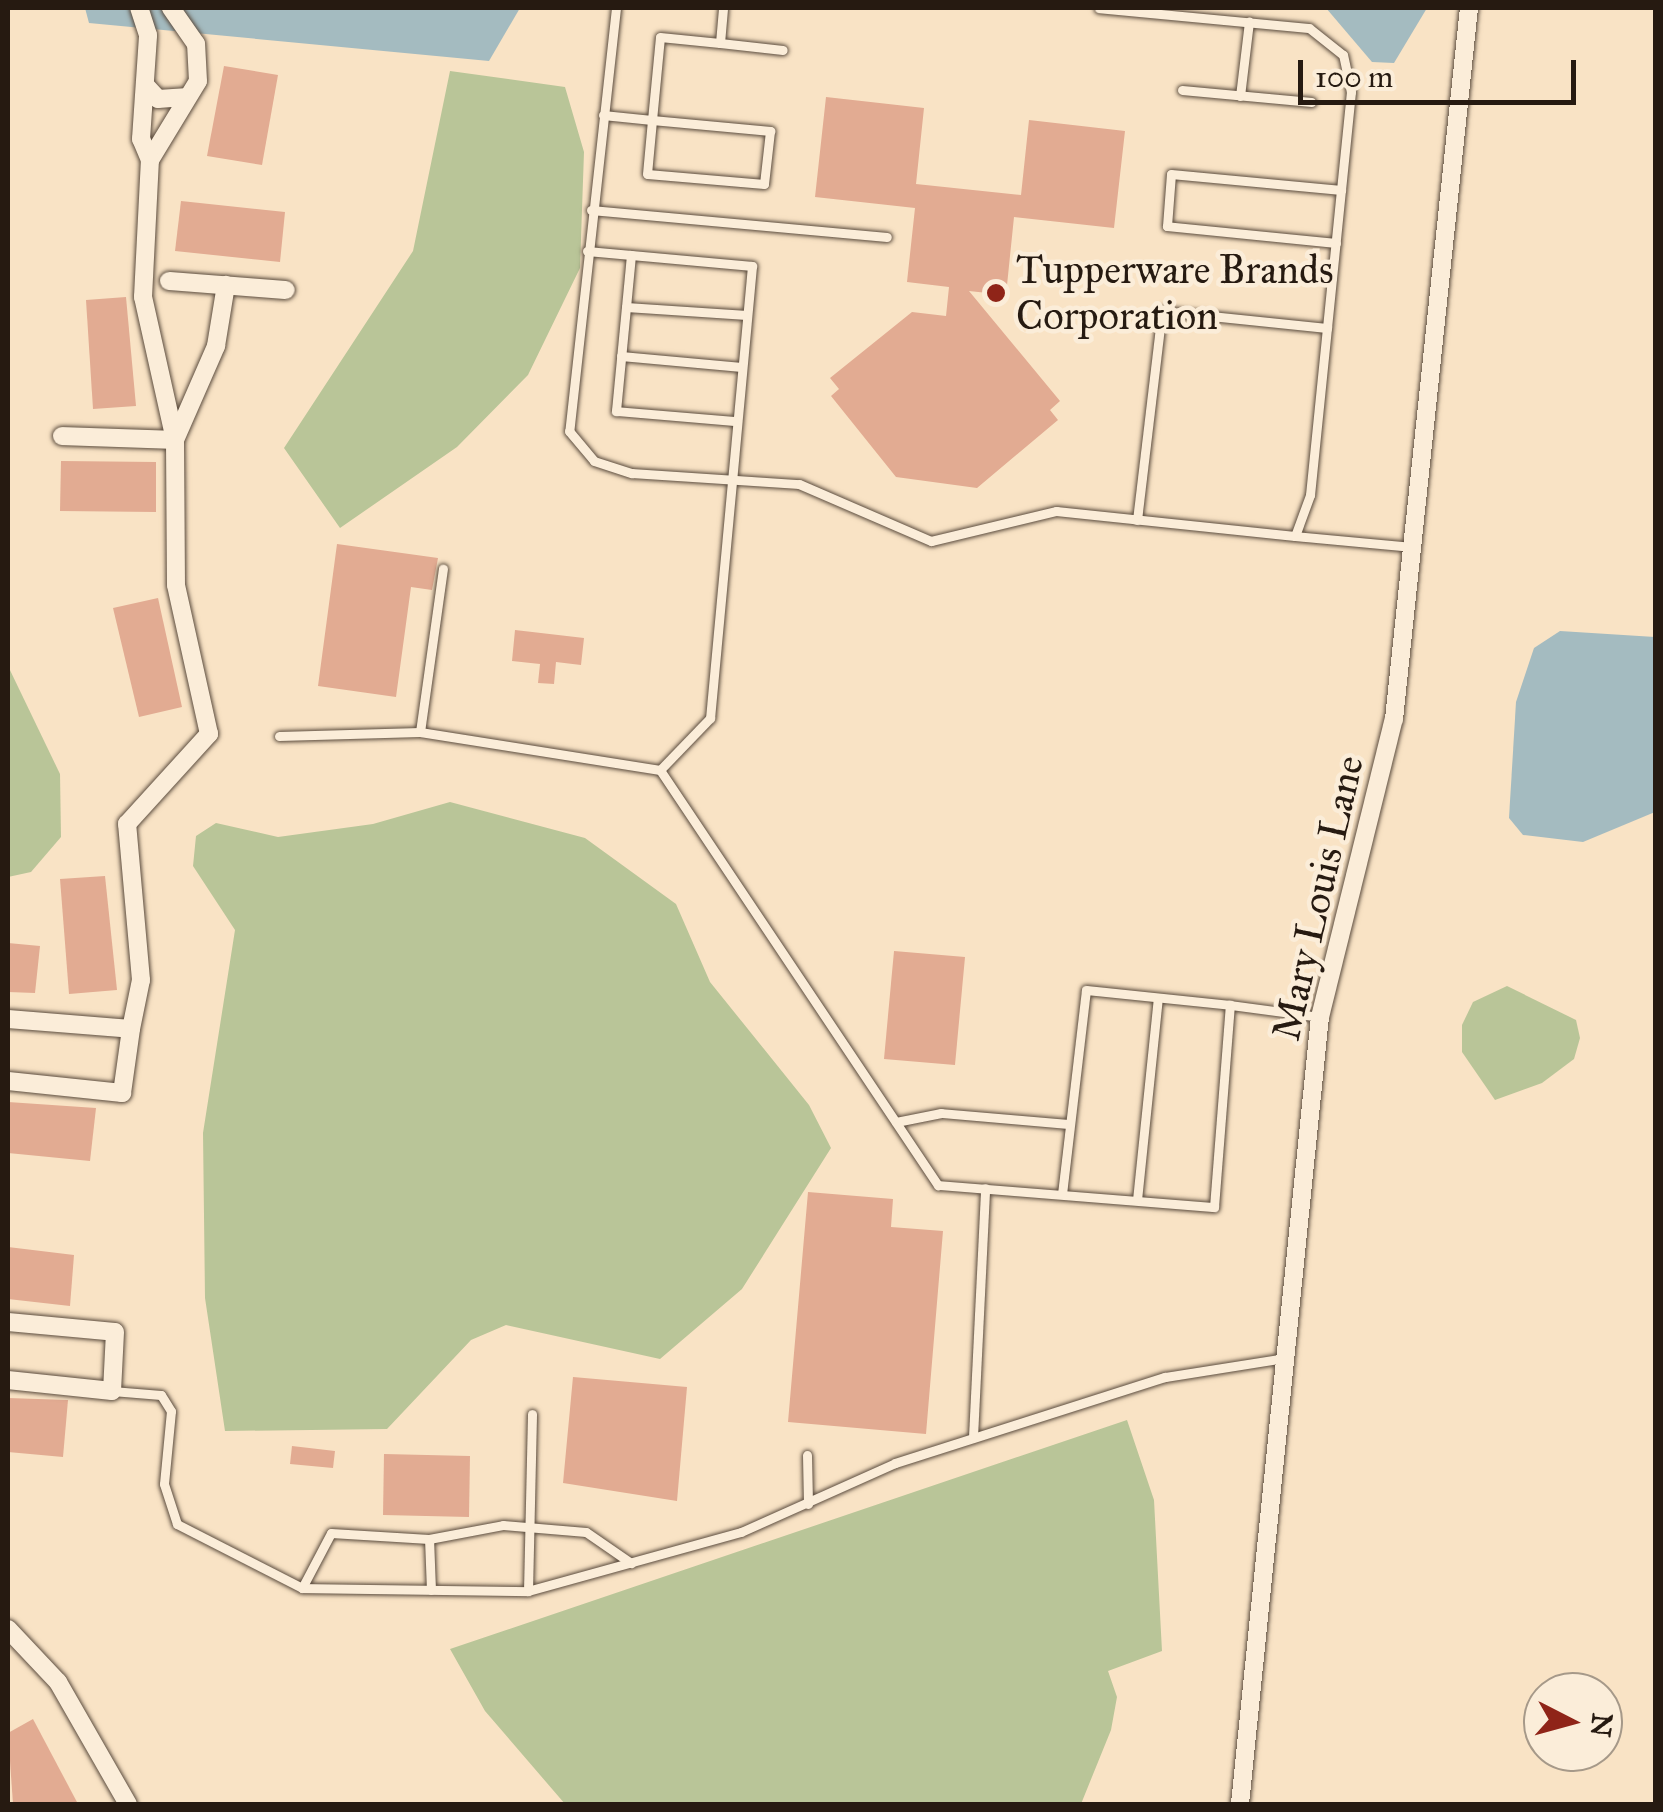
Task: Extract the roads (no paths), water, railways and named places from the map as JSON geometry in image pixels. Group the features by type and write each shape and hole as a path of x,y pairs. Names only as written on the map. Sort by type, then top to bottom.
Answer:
{"street":[{"name":"Mary Louis Lane","path":"1240,1804 1320,1018 1381,786 1412,547 1469,8"},
{"path":"8,1081 122,1093 142,980 127,824 209,734 176,585 175,440 144,297 150,160 141,139 145,84 142,17 172,10 196,44 198,82 185,97 150,160"},
{"path":"145,84 158,99 185,97"},
{"path":"168,280 286,290"},
{"path":"175,440 216,346 226,285"},
{"path":"62,436 175,440"},
{"path":"8,1019 131,1029"},
{"path":"8,1322 114,1332 112,1391 8,1380"},
{"path":"8,1630 58,1682 128,1804"}],"lane":[{"path":"616,8 569,431 594,461 632,473 798,484 931,541 1056,511 1412,547"},
{"path":"720,42 723,8"},
{"path":"1098,8 1309,28 1343,55 1351,92 1310,495 1295,536"},
{"path":"1240,96 1249,22"},
{"path":"603,116 652,120 770,130 764,184 648,174 652,120 660,36 783,50"},
{"path":"1182,90 1311,102"},
{"path":"1336,242 1167,226 1171,174 1341,190"},
{"path":"591,210 887,237"},
{"path":"587,251 752,266 710,718 660,770"},
{"path":"631,255 616,411 736,421"},
{"path":"626,306 747,315"},
{"path":"1137,520 1162,312 1327,328"},
{"path":"622,356 742,367"},
{"path":"420,732 444,569"},
{"path":"278,736 420,732 660,770 938,1185 1214,1207 1230,1005"},
{"path":"1062,1194 1086,990 1320,1018"},
{"path":"1137,1200 1158,998"},
{"path":"896,1122 941,1114 1070,1124"},
{"path":"974,1436 985,1188"},
{"path":"112,1391 161,1395 170,1412 164,1484 176,1524 302,1588 528,1591 631,1563 808,1504 974,1436 1165,1378 1285,1358"},
{"path":"528,1591 526,1525 532,1414"},
{"path":"806,1456 808,1504"},
{"path":"302,1588 331,1533 428,1539 526,1525 586,1532 631,1563"},
{"path":"428,1539 431,1590"}],"water":[{"path":"85,8 520,8 489,61 89,23"},
{"path":"1326,8 1427,8 1394,63 1372,62"},
{"path":"1560,631 1655,637 1655,812 1583,842 1523,835 1509,818 1516,702 1534,648"}],"place":[{"name":"Tupperware Brands Corporation","path":"996,293"}]}
